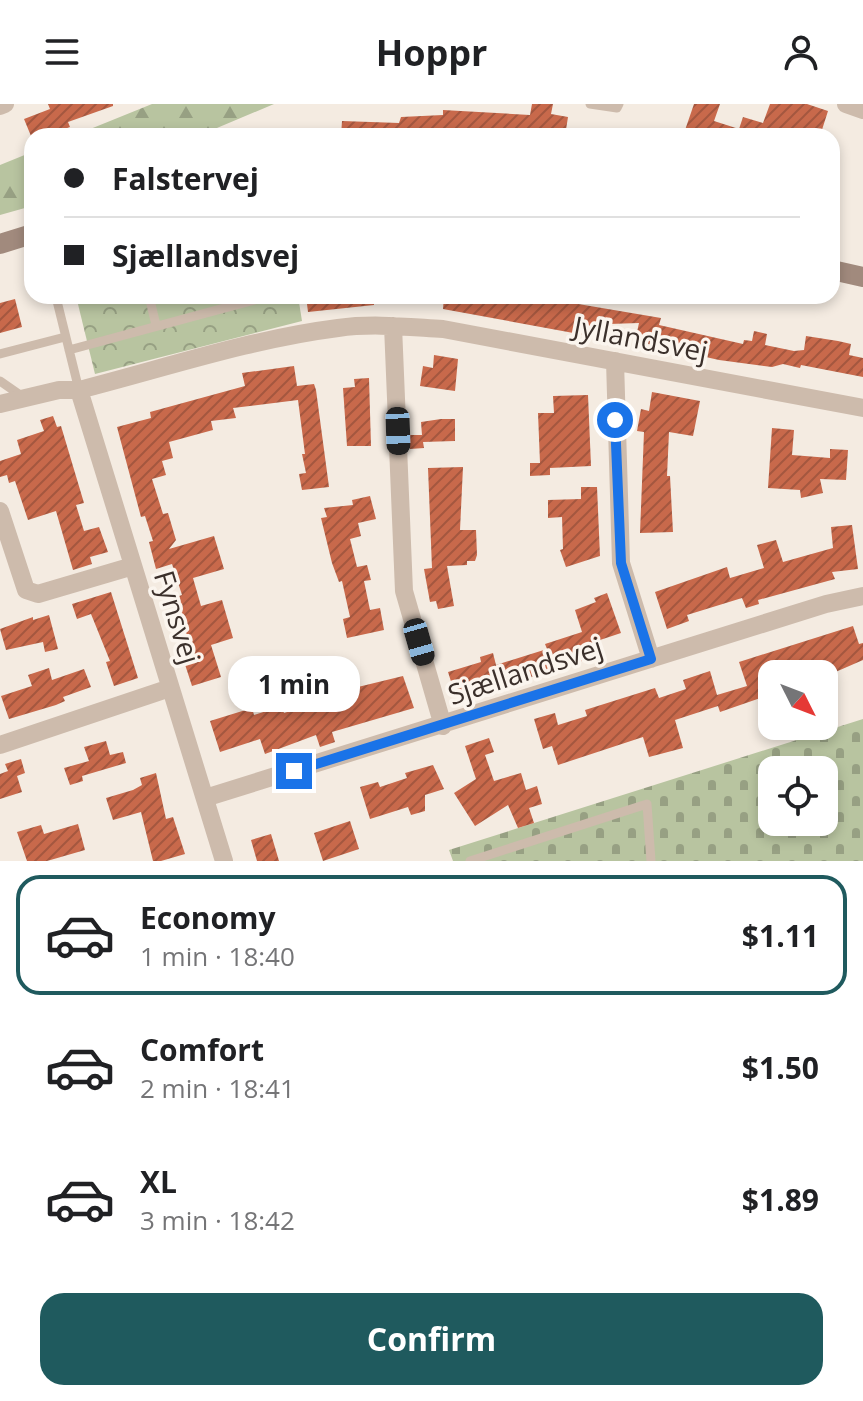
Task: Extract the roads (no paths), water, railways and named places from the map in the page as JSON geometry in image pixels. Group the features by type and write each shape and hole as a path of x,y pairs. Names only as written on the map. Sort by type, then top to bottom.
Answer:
{"street":[{"path":"846,104 863,110"},
{"path":"0,244 24,236"},
{"path":"840,269 861,274"},
{"path":"393,326 404,591 443,726"},
{"name":"Jyllandsvej","path":"0,404 23,397 79,390 296,335 341,327 393,326 443,329 863,408"},
{"path":"615,361 621,563 651,659"},
{"name":"Fynsvej","path":"79,390 224,861"},
{"path":"0,511 26,590 38,594 133,566"},
{"name":"Sjællandsvej","path":"205,798 826,604 863,596"},
{"path":"0,745 170,688"}],"lane":[{"path":"590,104 617,108 619,104"},
{"path":"58,304 79,390"},
{"path":"151,304 156,325"},
{"path":"69,350 238,304"},
{"path":"0,354 65,337"},
{"path":"0,381 23,397"},
{"path":"470,861 647,804 651,861"}]}
